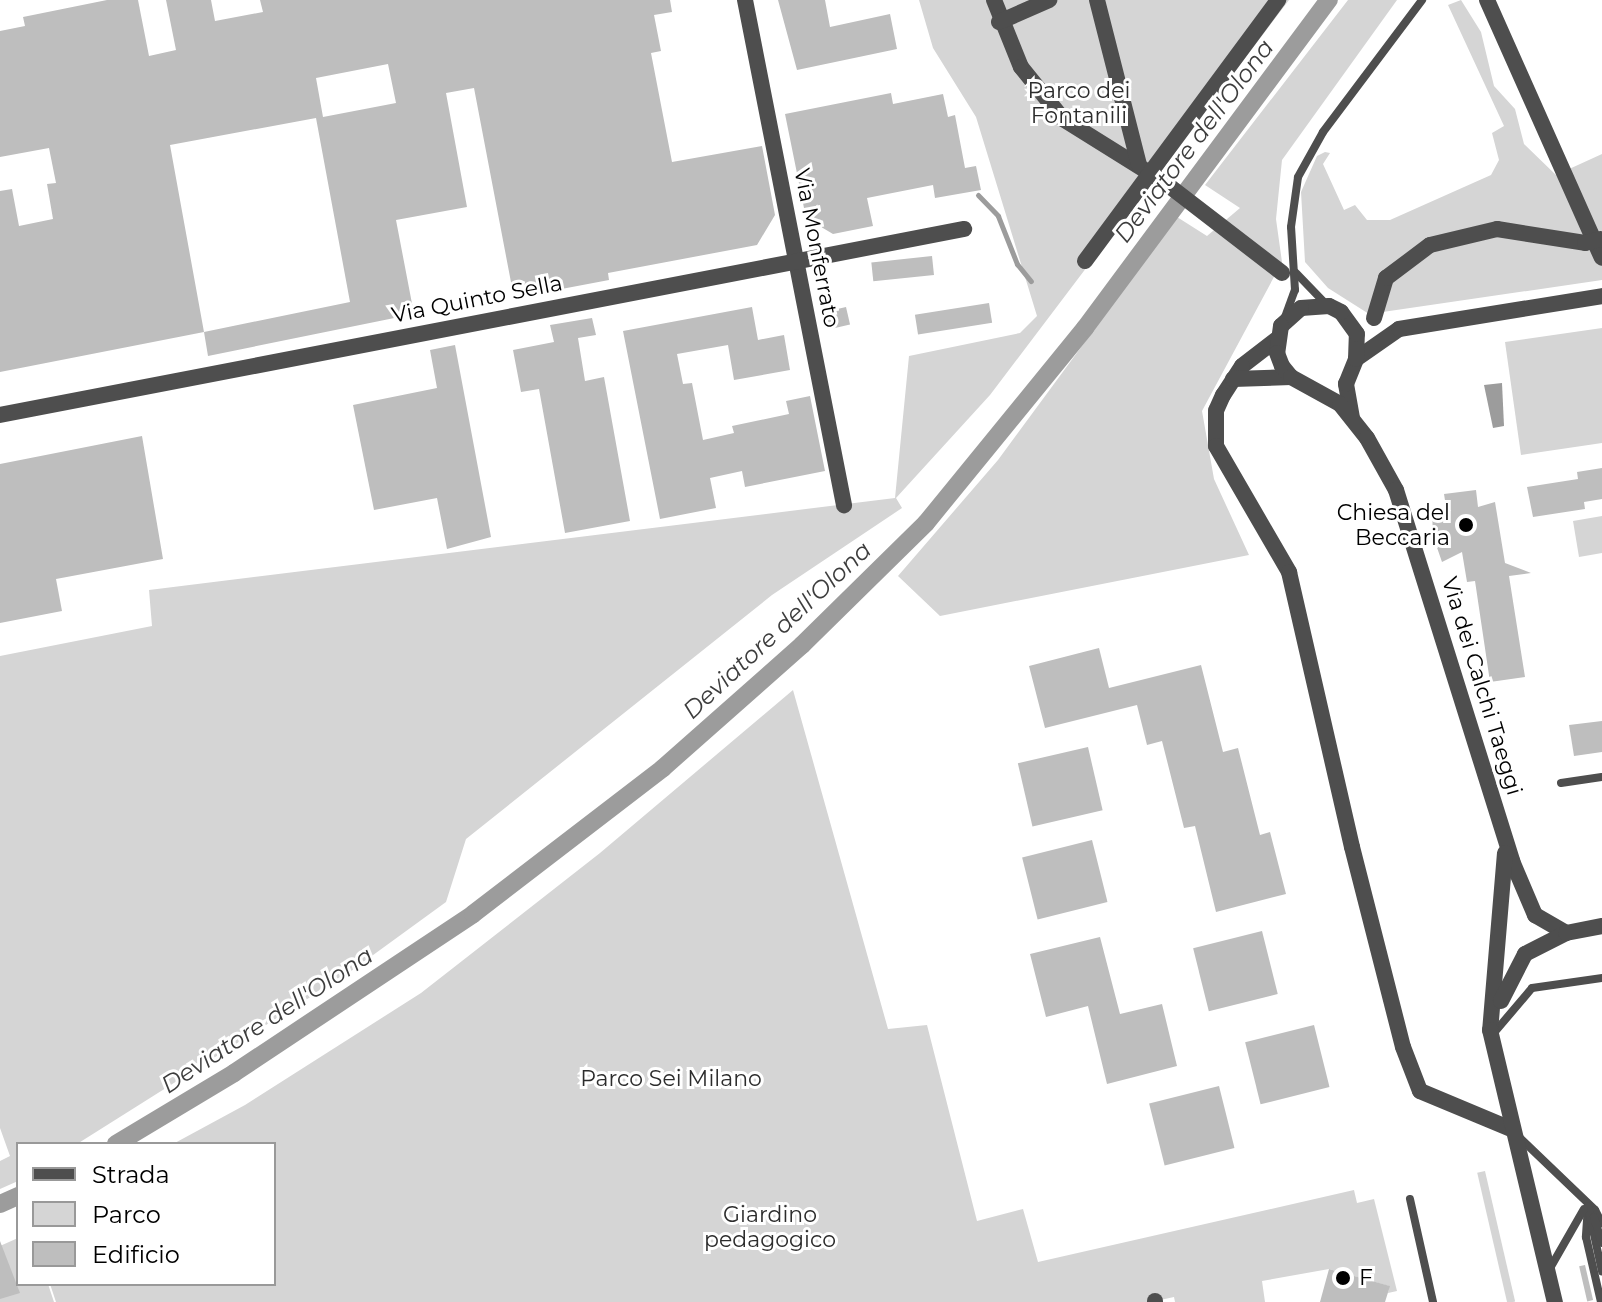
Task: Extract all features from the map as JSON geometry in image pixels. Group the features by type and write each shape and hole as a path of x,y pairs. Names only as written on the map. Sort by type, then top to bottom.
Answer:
{"street":[{"name":"Via Monferrato","path":"745,0 844,505"},
{"path":"994,0 999,22 1042,99 1091,139 1164,182 1288,271"},
{"path":"999,22 1049,0"},
{"path":"1097,0 1143,168"},
{"path":"1085,261 1143,168 1278,0"},
{"path":"1487,0 1600,246"},
{"name":"Via Quinto Sella","path":"0,415 964,229"},
{"path":"1374,318 1386,278 1430,245 1497,229 1600,246"},
{"path":"1511,1129 1420,1091 1403,1047 1289,572 1216,446 1216,411 1233,379 1301,308 1329,306 1351,322 1399,329 1602,296"},
{"name":"Via dei Calchi Taeggi","path":"1351,322 1357,334 1353,364 1346,384 1352,418"},
{"path":"1233,379 1297,380 1330,385 1368,346 1399,329"},
{"path":"1279,333 1277,353 1297,380"},
{"name":"Via dei Calchi Taeggi","path":"1297,380 1340,404 1389,477 1411,526 1504,839 1535,915 1566,933"},
{"name":"Via dei Calchi Taeggi","path":"1504,839 1493,1034 1511,1129 1555,1302"},
{"path":"1566,933 1602,926"},
{"name":"Via dei Calchi Taeggi","path":"1493,1034 1505,984 1520,958 1566,933"}],"lane":[{"path":"1279,333 1295,290 1288,271 1292,199 1298,177 1323,132 1422,0"},
{"path":"1288,271 1329,306"},
{"path":"1561,783 1602,777"},
{"path":"1493,1034 1532,988 1602,978"},
{"path":"1511,1129 1602,1223"},
{"path":"1410,1199 1433,1302"},
{"path":"1588,1206 1602,1243"},
{"path":"1588,1206 1602,1271"},
{"path":"1548,1273 1588,1206"},
{"path":"1588,1206 1586,1237 1601,1302"}],"green space":[{"name":"Parco dei Fontanili","path":"919,0 1289,0 990,395 896,498 902,508 772,595 466,839 446,902 347,974 80,1142 16,1142 16,1182 0,1189 0,1161 10,1156 0,1128 0,656 152,626 149,590 895,498 909,356 1020,333 1037,316 976,117 933,48"},
{"path":"1348,0 1397,0 1282,160 1276,219 1282,262 1202,411 1214,479 1249,555 940,616 898,576 998,460 1177,217 1207,236 1240,208 1205,185"},
{"path":"1461,0 1481,32 1494,86 1515,109 1524,144 1556,175 1602,154 1602,280 1369,314 1328,288 1305,262 1301,192 1317,156 1325,152 1330,153 1323,164 1344,210 1355,205 1367,220 1390,220 1491,175 1499,160 1492,133 1504,126 1448,5"},
{"path":"1602,328 1602,443 1521,455 1505,342"},
{"path":"1602,516 1602,553 1579,557 1573,521"},
{"name":"Parco Sei Milano","path":"793,690 888,1029 927,1025 977,1221 1023,1209 1038,1262 1354,1190 1357,1203 1374,1199 1397,1291 1388,1293 1389,1286 1329,1269 1262,1281 1265,1302 1175,1302 1174,1297 1151,1302 56,1302 51,1286 276,1286 276,1142 177,1142 245,1105 421,993 600,853"},
{"path":"1485,1171 1515,1302 1507,1302 1477,1173"},
{"path":"16,1239 16,1286 49,1286 54,1302 0,1302 0,1246"}],"shaded area":[{"path":"1502,383 1504,426 1493,428 1484,385"}],"building":[{"path":"107,0 138,0 149,56 176,50 166,0 211,0 215,21 263,12 260,0 670,0 672,12 654,15 661,51 651,53 672,162 762,146 775,215 757,245 608,273 609,280 514,298 474,88 446,93 467,207 396,220 414,314 208,356 204,332 0,372 0,191 12,189 19,226 53,219 47,184 56,183 49,148 0,157 0,31 25,26 23,17","holes":["388,64 396,103 323,117 316,78","316,118 350,302 204,332 170,145"]},
{"path":"778,0 825,0 830,27 890,14 897,49 797,70"},
{"path":"891,93 893,104 943,94 948,117 955,115 965,168 976,166 981,190 935,198 933,185 867,198 873,226 833,234 806,218 785,114"},
{"path":"932,256 934,275 873,281 871,262"},
{"path":"989,303 992,323 918,334 915,315"},
{"path":"752,307 758,340 784,335 790,370 734,380 728,345 677,354 683,384 692,383 703,440 734,433 732,426 789,414 786,401 810,396 825,471 745,487 742,471 710,478 716,508 660,519 623,331"},
{"path":"846,307 850,325 830,329 826,312"},
{"path":"592,318 596,335 578,338 585,381 604,377 630,521 565,533 539,389 521,392 513,350 554,342 550,325"},
{"path":"455,345 491,537 447,549 437,498 374,510 353,405 437,388 430,350"},
{"path":"142,436 163,559 56,579 62,611 0,623 0,464"},
{"path":"1602,468 1602,499 1584,502 1585,509 1533,517 1527,487 1578,479 1577,472"},
{"path":"1476,490 1478,507 1495,502 1505,563 1531,573 1509,576 1525,677 1490,682 1475,581 1467,582 1462,552 1442,562 1433,536 1432,511 1447,513 1444,494"},
{"path":"1099,648 1109,688 1201,665 1223,752 1238,748 1260,835 1270,832 1286,894 1216,912 1195,826 1184,828 1162,741 1147,745 1137,705 1045,728 1029,666"},
{"path":"1602,721 1602,752 1574,756 1569,725"},
{"path":"1088,747 1103,810 1032,827 1018,763"},
{"path":"1092,840 1107,902 1038,920 1022,857"},
{"path":"1262,931 1278,994 1209,1011 1193,948"},
{"path":"1100,937 1120,1014 1162,1004 1177,1066 1107,1084 1088,1006 1046,1017 1030,954"},
{"path":"1314,1025 1329,1087 1261,1104 1245,1042"},
{"path":"1219,1086 1234,1148 1165,1166 1149,1103"},
{"path":"0,1241 20,1293 0,1299"},
{"path":"1585,1265 1593,1300 1587,1301 1579,1266"},
{"name":"F","path":"1329,1269 1390,1286 1385,1302 1320,1302"}],"waterway":[{"name":"Deviatore dell'Olona","path":"119,1142 234,1073 473,914 663,768 802,645 926,523 1085,328 1329,0"},
{"path":"978,195 998,216 1017,264 1031,281"},
{"name":"Deviatore dell'Olona","path":"0,1204 16,1197"}],"place":[{"name":"Chiesa del Beccaria","path":"1466,525"},
{"name":"F","path":"1343,1278"}],"park label":[{"name":"Giardino pedagogico","path":"770,1226"}]}
